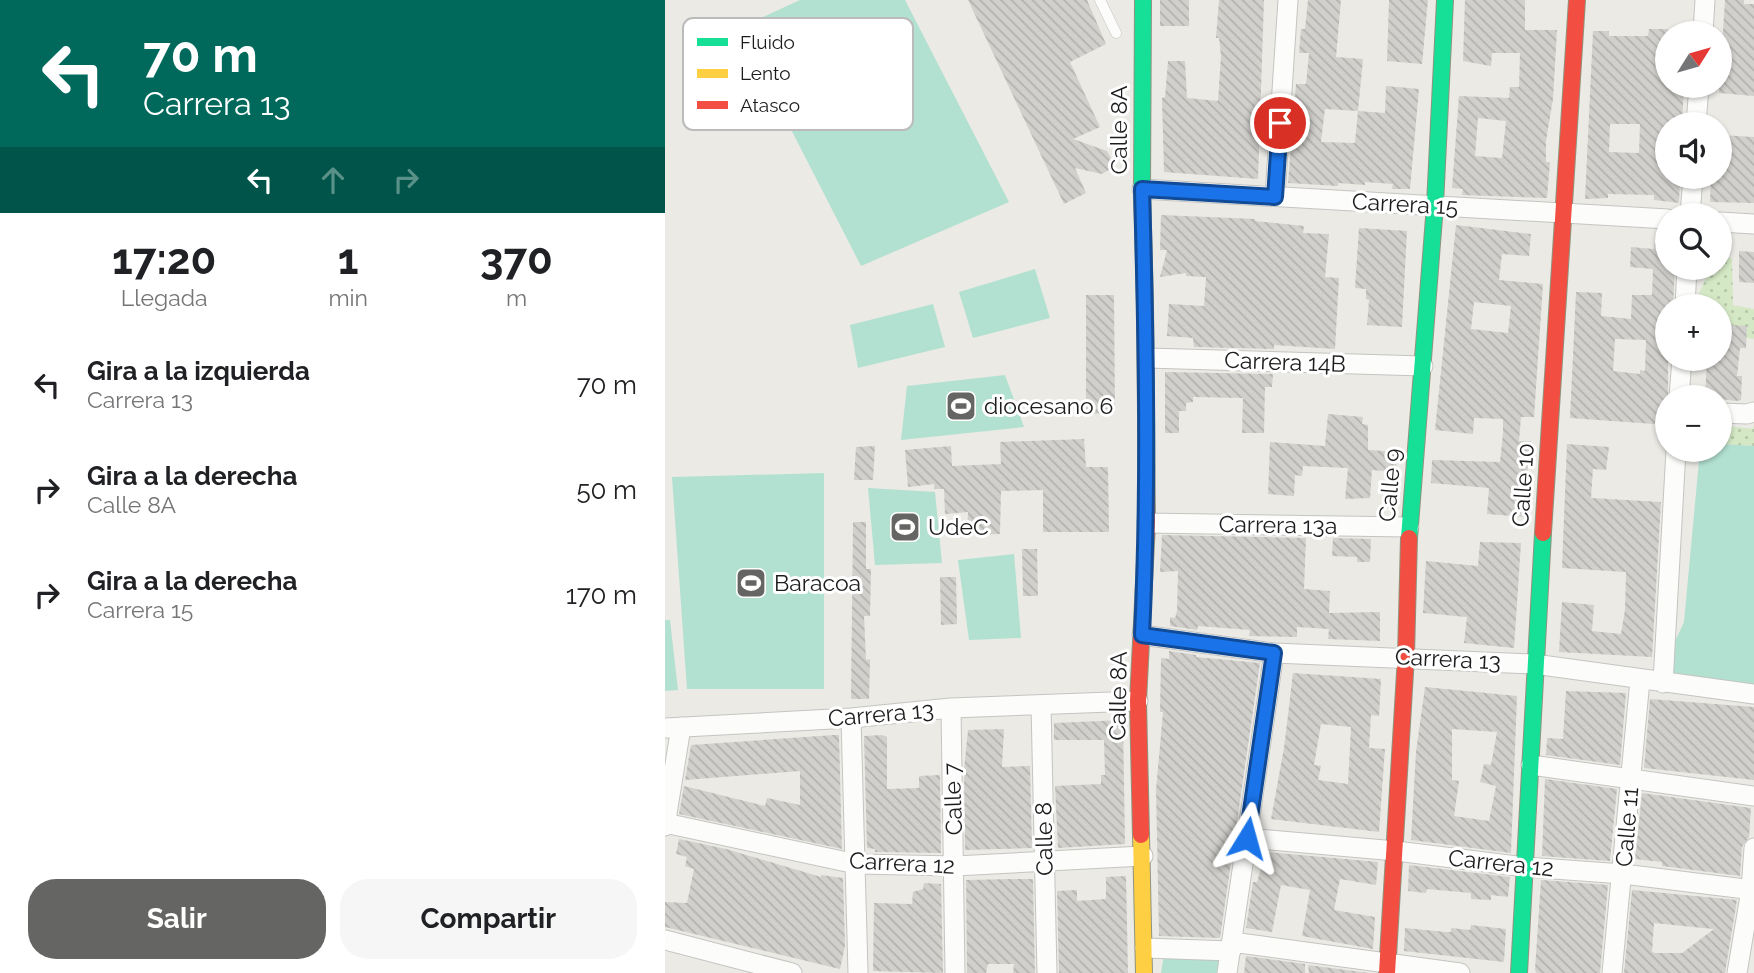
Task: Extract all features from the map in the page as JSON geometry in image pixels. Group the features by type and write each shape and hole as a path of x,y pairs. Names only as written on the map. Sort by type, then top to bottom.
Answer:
{"street":[{"name":"Calle 8A","path":"1143,0 1142,189 1147,358 1147,523 1138,701 1145,973"},
{"path":"1275,197 1288,0"},
{"name":"Calle 9","path":"1387,968 1397,850 1409,527 1435,205 1445,0"},
{"name":"Calle 10","path":"1519,973 1534,664 1577,0"},
{"path":"1704,21 1705,0"},
{"name":"Carrera 15","path":"1142,189 1655,218"},
{"path":"1732,222 1754,223"},
{"name":"Carrera 14B","path":"1147,358 1423,366"},
{"path":"1732,413 1754,412"},
{"path":"1663,683 1675,462"},
{"name":"Carrera 13a","path":"1147,523 1409,527"},
{"name":"Carrera 13","path":"1142,635 1274,653 1406,656 1534,664 1754,694"},
{"path":"1227,973 1274,653"},
{"name":"Calle 11","path":"1612,973 1640,680"},
{"name":"Carrera 13","path":"673,727 851,718 951,708 1138,701"},
{"name":"Calle 8","path":"1041,705 1047,973"},
{"name":"Calle 7","path":"951,708 955,973"},
{"path":"851,718 858,973"},
{"path":"665,824 673,727"},
{"path":"1531,765 1754,796"},
{"name":"Carrera 12","path":"665,824 856,864 955,866 1143,856"},
{"name":"Carrera 12","path":"1247,838 1397,850 1526,867 1623,874 1753,890"},
{"path":"1737,973 1753,890 1754,848"},
{"path":"665,940 792,973"},
{"path":"1145,948 1232,946 1387,968 1460,973"}],"lane":[{"path":"1100,0 1116,33"}],"green space":[{"path":"800,0 905,0 1009,202 861,266 791,130 913,130 913,18 761,18"},
{"path":"1732,258 1733,305 1754,309 1754,339 1732,336 1732,294 1699,294 1705,280 1732,280"},
{"path":"1035,269 1050,318 973,338 959,292"},
{"path":"933,304 945,347 858,368 850,325"},
{"name":"diocesano 6","path":"1005,375 1024,427 901,440 907,386"},
{"path":"1754,425 1754,446 1732,445 1732,426 1753,429"},
{"path":"1732,445 1754,446 1754,689 1668,679 1671,650 1684,622 1699,462 1732,462"},
{"name":"Baracoa","path":"824,473 824,689 687,689 672,477"},
{"name":"UdeC","path":"868,488 935,492 942,563 875,565"},
{"path":"1014,554 1021,638 969,640 958,560"},
{"path":"665,620 670,620 678,690 665,691"},
{"path":"1164,955 1220,959 1218,973 1161,973"}],"building":[{"path":"968,0 1087,0 1106,44 1070,62 1100,127 1073,139 1107,151 1113,162 1109,170 1102,174 1075,168 1086,193 1064,204"},
{"path":"1160,0 1189,0 1189,26 1160,26"},
{"path":"1219,0 1264,0 1258,179 1164,172 1162,98 1165,97 1168,61 1185,61 1187,98 1218,101 1221,56 1219,38 1216,38"},
{"path":"1308,0 1341,0 1336,57 1363,59 1358,111 1385,113 1386,86 1419,89 1410,189 1392,189 1393,184 1365,182 1365,185 1338,183 1338,186 1288,183 1296,84 1306,84 1309,53 1299,53 1301,29 1305,29","holes":["1325,109 1358,111 1355,143 1321,142"]},
{"path":"1389,0 1428,0 1422,64 1387,61"},
{"path":"1465,0 1525,0 1525,30 1557,30 1553,99 1546,141 1546,162 1550,162 1547,198 1462,195 1463,189 1452,188 1459,96 1509,98 1510,87 1519,87 1520,53 1492,53 1491,66 1463,61","holes":["1478,118 1506,121 1502,158 1475,156"]},
{"path":"1725,0 1744,0 1744,4 1754,4 1754,96 1733,94 1733,21 1724,21"},
{"path":"1649,29 1655,29 1655,98 1683,98 1683,112 1655,112 1655,189 1680,189 1679,203 1654,200 1654,195 1608,194 1608,198 1585,199 1593,31 1609,31 1609,36 1648,36","holes":["1610,124 1640,124 1639,153 1609,152"]},
{"path":"1732,136 1754,137 1754,203 1710,202 1711,189 1732,189"},
{"path":"1161,215 1255,219 1304,226 1303,233 1329,234 1325,277 1339,278 1335,349 1274,345 1274,349 1194,347 1193,338 1167,336 1169,304 1204,306 1206,277 1186,276 1186,273 1160,277 1167,250 1160,250"},
{"path":"1456,225 1531,234 1529,256 1502,254 1499,280 1543,284 1534,417 1521,417 1519,441 1531,441 1524,501 1529,502 1527,517 1487,514 1489,488 1431,483 1432,460 1500,462 1503,419 1474,418 1473,434 1435,430","holes":["1474,302 1511,306 1508,333 1471,329"]},
{"path":"1359,228 1407,231 1402,327 1367,325 1369,300 1366,299 1366,289 1355,288"},
{"path":"1655,242 1655,280 1674,280 1674,294 1655,294 1655,371 1668,371 1668,385 1655,385 1655,424 1570,418 1576,292 1602,293 1601,316 1631,319 1632,295 1652,295 1653,269 1630,267 1631,247 1654,249","holes":["1615,339 1646,340 1645,371 1640,370 1640,374 1613,371"]},
{"path":"1739,251 1754,252 1754,283 1739,282"},
{"path":"1086,295 1114,295 1115,413 1086,414"},
{"path":"1732,325 1747,326 1746,348 1740,348 1737,376 1742,376 1741,400 1732,400 1732,385 1706,385 1706,371 1732,371"},
{"path":"1165,372 1273,374 1272,387 1265,387 1264,433 1242,433 1243,398 1193,397 1193,402 1186,403 1186,411 1179,411 1179,433 1165,433"},
{"path":"1328,414 1363,417 1362,424 1368,425 1368,450 1397,452 1396,472 1372,470 1370,498 1345,499 1348,468 1303,466 1302,476 1295,475 1294,496 1268,494 1270,442 1325,446"},
{"path":"1084,439 1086,467 1108,467 1109,532 1043,532 1043,490 1001,491 1000,534 967,535 968,512 945,514 944,489 934,489 934,484 908,487 905,450 951,446 952,466 1001,464 1000,442"},
{"path":"1567,444 1609,447 1606,470 1593,469 1591,498 1661,502 1652,657 1559,652 1562,602 1594,605 1592,631 1621,634 1625,610 1626,572 1562,568"},
{"path":"875,446 873,480 854,480 856,447"},
{"path":"853,522 866,522 866,569 871,569 870,616 864,616 866,660 870,659 869,699 851,699"},
{"path":"1162,535 1306,538 1304,589 1330,591 1329,613 1380,612 1380,641 1328,639 1329,629 1297,627 1297,637 1249,636 1250,630 1198,626 1197,630 1170,626 1170,617 1175,618 1177,611 1178,571 1160,572"},
{"path":"1333,538 1371,539 1370,562 1357,562 1357,557 1332,556"},
{"path":"1480,542 1521,543 1514,648 1464,643 1467,617 1423,613 1426,561 1478,566"},
{"path":"1022,549 1037,549 1038,596 1023,596"},
{"path":"940,577 956,577 957,624 941,625"},
{"path":"1169,651 1196,657 1260,663 1220,938 1159,936 1156,790 1163,712 1160,712 1161,658 1169,659"},
{"path":"1293,673 1381,679 1379,716 1371,715 1369,748 1385,749 1379,832 1271,819 1284,748","holes":["1321,724 1351,727 1348,784 1318,780 1321,766 1314,765"]},
{"path":"1425,687 1517,696 1511,853 1411,840 1416,752","holes":["1452,729 1497,732 1491,765 1484,764 1480,782 1496,786 1489,821 1454,816 1459,781 1452,780"]},
{"path":"1566,691 1626,693 1620,765 1546,755 1547,738 1563,739"},
{"path":"1650,699 1754,707 1754,780 1644,768"},
{"path":"1123,720 1125,844 1058,848 1055,786 1101,784 1101,775 1105,775 1104,740 1054,740 1054,723"},
{"path":"1004,729 1002,767 1030,766 1032,848 965,850 964,770 968,730"},
{"path":"839,735 842,849 679,814 684,786 765,806 767,798 800,805 800,771 685,780 691,745"},
{"path":"864,736 887,737 887,789 919,788 919,776 940,775 941,853 875,852 875,849 867,848"},
{"path":"1545,779 1617,789 1610,861 1542,856"},
{"path":"1642,793 1751,808 1749,837 1742,847 1740,876 1662,866 1662,862 1635,859"},
{"path":"679,839 726,849 821,877 843,878 845,946 840,969 665,927 665,902 687,903 694,869 685,866 687,857 676,854"},
{"path":"1266,852 1378,862 1376,885 1340,879 1334,910 1375,917 1373,949 1302,936 1310,890 1281,885 1272,932 1246,928 1253,882 1257,882"},
{"path":"1409,865 1510,877 1508,897 1491,895 1491,900 1471,899 1471,893 1427,889 1426,893 1408,891"},
{"path":"1126,876 1128,973 1059,973 1057,891 1077,890 1077,901 1106,899 1106,877"},
{"path":"1033,879 1035,973 1013,973 1014,964 988,964 986,973 967,973 966,880"},
{"path":"1541,880 1608,885 1600,973 1537,973 1535,970"},
{"path":"924,883 941,884 943,973 873,971 874,903 912,904 913,892 923,889"},
{"path":"1632,890 1737,900 1725,973 1624,973","holes":["1654,923 1714,929 1682,953 1655,953 1652,952"]},
{"path":"1471,925 1506,929 1504,962 1404,951 1405,928 1451,932 1451,928 1470,930"},
{"path":"1246,956 1305,964 1305,973 1244,973"},
{"path":"1308,965 1369,973 1309,973"}],"traffic: fast":[{"path":"1143,0 1142,189 1145,303"},
{"path":"1409,538 1435,205 1445,0"},
{"path":"1519,973 1543,533"}],"traffic: slow":[{"path":"1141,835 1144,973"}],"traffic: jam":[{"path":"1543,533 1577,0"},
{"path":"1141,835 1138,701 1147,523 1145,303"},
{"path":"1387,973 1406,656 1409,538"}],"place":[{"name":"diocesano 6","path":"961,406"},
{"name":"UdeC","path":"905,527"},
{"name":"Baracoa","path":"751,583"}],"route":[{"path":"1247,838 1274,653 1142,635 1147,523 1147,358 1142,189 1275,197 1280,123"}]}
